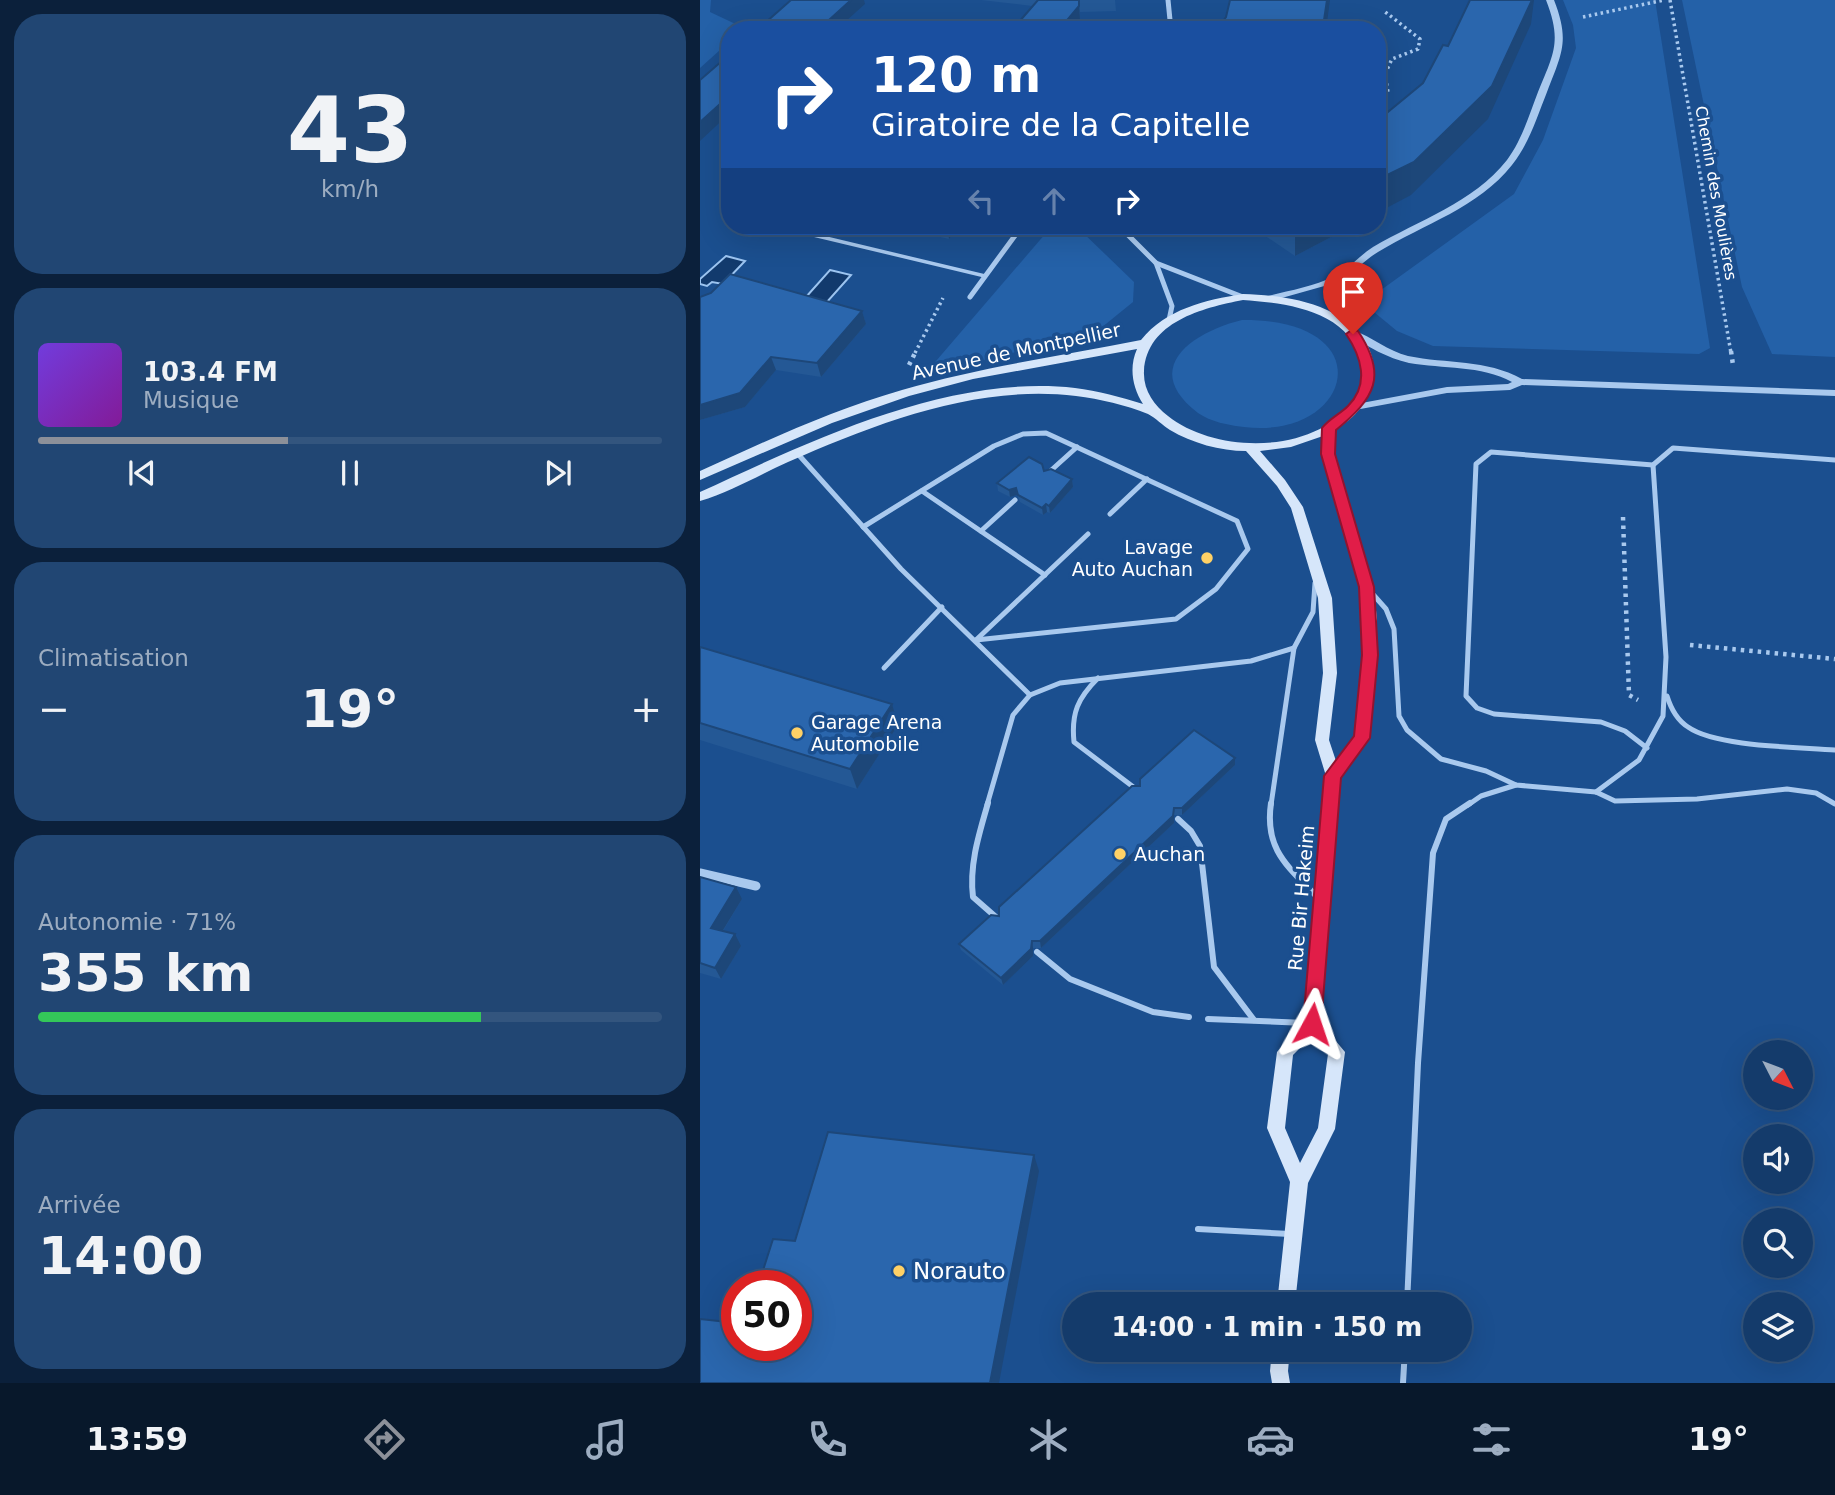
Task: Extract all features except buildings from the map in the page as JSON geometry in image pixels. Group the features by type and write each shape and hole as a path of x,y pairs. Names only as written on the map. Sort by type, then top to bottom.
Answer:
{"main road":[{"path":"1243,297 1271,298 1321,311 1340,322 1353,334 1364,351 1369,370 1366,389 1355,407 1329,428 1305,439 1278,446 1249,447 1211,442 1178,430 1154,412 1140,390 1137,366 1147,343 1169,320 1204,305 1243,297"},
{"name":"Avenue de Montpellier","path":"700,476 788,436 873,403 990,372 1147,343"},
{"name":"Avenue de Montpellier","path":"700,497 797,453 898,416 946,403 1020,391 1065,391 1098,394 1154,412"},
{"path":"1329,428 1328,454 1366,587 1370,655 1362,738 1333,776"},
{"name":"Rue Bir Hakeim","path":"1249,447 1281,483 1297,507 1325,598 1330,673 1322,740 1333,776 1312,1024"},
{"path":"1287,1292 1299,1182 1326,1129 1337,1052 1312,1024 1285,1052 1276,1128 1299,1182"}],"street":[{"path":"1168,0 1170,21"},
{"path":"1271,298 1340,278 1357,261 1376,249 1461,206 1481,191 1508,164 1520,146 1561,46 1557,17 1550,0"},
{"path":"970,297 1015,235"},
{"path":"1128,235 1156,263 1243,297"},
{"path":"1156,263 1172,306 1169,320"},
{"path":"1340,278 1337,303 1340,322"},
{"path":"1353,334 1386,352 1406,359 1505,372 1520,382"},
{"path":"1355,407 1447,390 1510,387 1520,382 1835,393"},
{"path":"700,873 756,886"}],"lane":[{"path":"812,235 985,276"},
{"path":"863,527 994,446 1023,434 1046,433 1237,521 1248,549 1240,562 1203,600 1175,619 976,640"},
{"path":"1047,474 1077,447"},
{"path":"1647,748 1625,731 1601,722 1494,714 1479,710 1466,696 1476,464 1491,452 1653,465 1673,448 1835,460"},
{"path":"797,453 901,569 1030,695"},
{"path":"1596,792 1616,780 1639,760 1662,716 1666,693 1665,642 1653,465"},
{"path":"1110,514 1147,479"},
{"path":"922,491 1045,575"},
{"path":"981,531 1016,500"},
{"path":"976,640 1088,534"},
{"path":"1315,566 1313,612 1294,648 1270,809 1270,839 1284,862 1322,902"},
{"path":"1366,587 1386,609 1394,629 1399,716 1406,730 1441,759 1486,771 1516,785 1596,792 1615,801 1665,802 1787,789 1816,793 1835,804"},
{"path":"884,668 942,607"},
{"path":"997,918 973,897 971,880 977,842 1007,731 1013,715 1030,695 1060,683 1251,661 1294,648"},
{"path":"1098,678 1077,699 1071,724 1074,742 1137,789"},
{"path":"1666,693 1679,721 1693,732 1711,738 1835,750"},
{"path":"1408,1292 1418,1063 1433,853 1446,819 1481,796 1516,785"},
{"path":"1178,819 1191,831 1200,846 1214,967 1254,1020"},
{"path":"1037,952 1070,979 1153,1012 1188,1017"},
{"path":"1208,1019 1312,1024"},
{"path":"1198,1229 1294,1235"},
{"path":"1403,1383 1404,1362"}],"path":[{"path":"1557,17 1589,17 1664,0"},
{"name":"Chemin des Moulières","path":"1670,0 1738,390"},
{"path":"1384,11 1420,39 1418,49 1392,59 1386,72"},
{"path":"908,393 909,362 946,294 970,297"},
{"path":"1623,517 1629,695 1662,716"},
{"path":"1627,639 1835,659"}],"shaded area":[{"path":"700,0 711,0 710,12 729,21 721,21 721,49 700,68"},
{"path":"1563,0 1655,0 1710,348 1699,354 1433,346 1397,331 1363,303 1514,194 1543,140 1576,48 1573,25"},
{"path":"1682,0 1835,0 1835,357 1772,354 1742,287"},
{"path":"1044,235 1085,235 1134,282 1133,302 1096,332 924,375"},
{"path":"726,256 745,261 723,284 700,284 700,279"},
{"path":"830,270 851,275 827,302 806,297"},
{"path":"1242,320 1288,325 1318,338 1334,357 1338,378 1329,399 1310,416 1281,426 1244,427 1203,416 1181,397 1173,381 1173,367 1180,354 1206,333"}],"place":[{"name":"Lavage Auto Auchan","path":"1207,558"},
{"name":"Garage Arena Automobile","path":"797,733"},
{"name":"Auchan","path":"1120,854"},
{"name":"Norauto","path":"899,1271"}],"route":[{"path":"1312,1024 1333,776 1362,738 1370,655 1370,618 1366,587 1328,454 1329,428 1355,407 1366,389 1369,370 1364,351 1353,334"}]}
